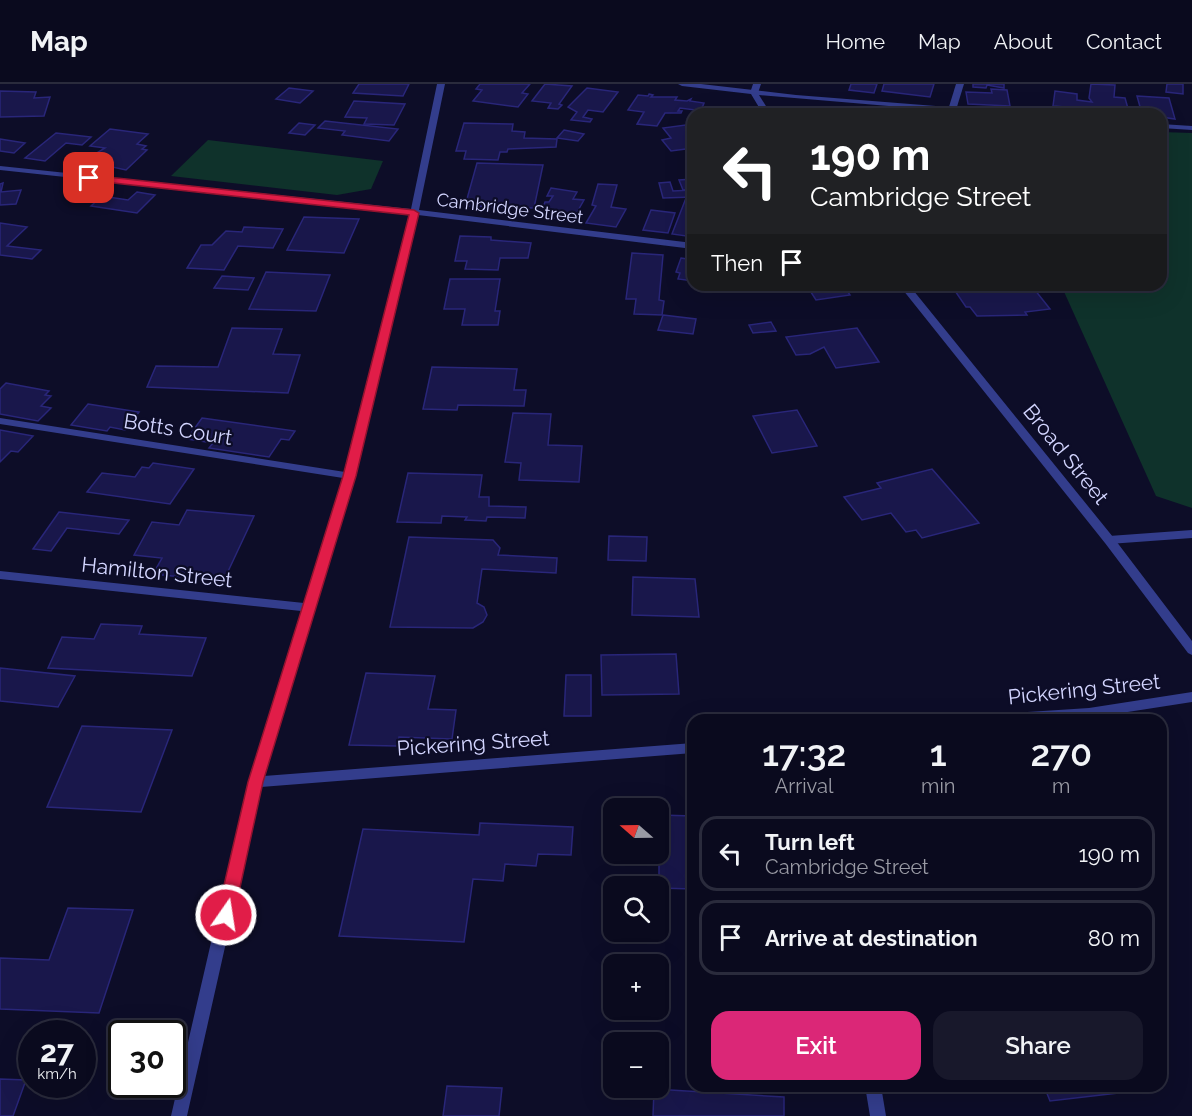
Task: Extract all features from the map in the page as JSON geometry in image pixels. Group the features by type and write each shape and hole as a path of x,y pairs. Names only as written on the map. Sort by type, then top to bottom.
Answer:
{"street":[{"path":"179,1116 255,782 350,476 414,213 441,84"},
{"path":"682,84 754,93 929,108"},
{"path":"754,93 757,84"},
{"path":"953,108 960,84"},
{"path":"754,93 763,108"},
{"path":"1167,126 1192,128"},
{"name":"Cambridge Street","path":"0,168 687,245"},
{"name":"Broad Street","path":"909,291 1110,540 1192,650"},
{"name":"Botts Court","path":"0,421 350,476"},
{"path":"1110,540 1192,534"},
{"name":"Hamilton Street","path":"0,575 309,608"},
{"name":"Pickering Street","path":"1073,714 1192,697"},
{"name":"Pickering Street","path":"255,782 687,748"},
{"path":"874,1092 878,1116"}],"green space":[{"path":"1167,132 1192,133 1192,508 1156,496 1064,291 1167,291"},
{"path":"208,140 383,161 371,189 337,195 171,176"}],"building":[{"path":"359,84 409,84 403,96 353,93"},
{"path":"480,84 530,84 522,93 528,94 518,107 473,101 482,90 476,89"},
{"path":"545,84 572,86 558,109 548,108 551,103 532,101"},
{"path":"851,84 877,84 874,93 849,90"},
{"path":"884,84 934,84 930,97 882,91"},
{"path":"973,84 1004,84 1004,88 987,85 986,88 973,87"},
{"path":"1091,84 1115,85 1114,97 1125,98 1128,108 1053,106 1055,91 1077,94 1077,100 1092,102 1089,98"},
{"path":"1167,84 1183,84 1183,94 1166,92"},
{"path":"289,88 313,91 300,103 276,99"},
{"path":"587,88 618,92 603,112 588,110 583,117 592,119 590,122 571,120 577,112 568,107"},
{"path":"991,89 1007,90 1010,106 968,104 966,92 992,93"},
{"path":"0,91 36,92 34,98 50,97 44,116 0,117"},
{"path":"649,94 653,95 651,97 677,97 675,100 691,99 690,101 704,103 702,108 680,108 678,111 682,111 681,113 665,113 657,126 637,124 644,112 628,110 638,95 648,96"},
{"path":"1137,96 1169,98 1175,119 1167,118 1167,108 1140,108"},
{"path":"354,101 405,104 394,125 364,124 367,118 345,117"},
{"path":"325,121 398,129 389,141 342,135 345,131 318,128"},
{"path":"299,123 315,125 305,135 289,133"},
{"path":"464,123 513,124 512,131 525,132 524,138 557,139 556,147 508,149 507,152 500,152 498,160 464,159 466,151 456,151"},
{"path":"687,125 687,149 671,151 662,140 671,138 663,128"},
{"path":"110,129 148,134 137,144 146,146 142,149 147,150 126,170 84,161 105,148 90,146"},
{"path":"564,130 584,134 578,141 557,138"},
{"path":"56,133 91,137 82,145 66,143 45,161 25,158"},
{"path":"0,139 25,143 14,153 0,151"},
{"path":"477,163 543,165 534,208 465,206"},
{"path":"687,179 687,190 683,190 679,180"},
{"path":"670,182 673,191 687,190 687,197 663,198 659,183"},
{"path":"3,183 1,192 21,190 16,204 0,205 0,184"},
{"path":"598,184 617,185 611,207 626,209 616,227 586,223 596,206 592,205"},
{"path":"551,188 577,192 573,199 584,200 572,221 540,216 545,202 549,202 553,196 547,196"},
{"path":"137,192 155,195 137,213 91,206 102,196 128,200"},
{"path":"686,198 687,198 687,236 672,234"},
{"path":"651,210 675,213 668,233 643,230"},
{"path":"304,217 359,219 344,253 287,250"},
{"path":"0,223 27,227 7,246 41,250 32,259 0,255"},
{"path":"244,227 283,229 273,248 238,246 224,270 187,268 201,245 212,245 226,231 242,232"},
{"path":"460,236 491,237 491,240 531,243 528,258 500,258 498,270 465,269 467,261 455,261"},
{"path":"632,253 663,255 659,300 664,301 662,315 634,314 636,299 626,299"},
{"path":"681,258 687,259 687,280 678,279 680,273 676,272"},
{"path":"266,272 330,275 316,311 249,309"},
{"path":"222,276 254,278 248,290 214,288"},
{"path":"450,279 500,279 495,311 500,311 498,325 462,325 465,309 444,309"},
{"path":"810,291 847,291 850,295 816,300"},
{"path":"955,291 1036,291 1050,309 1025,312 1027,315 977,316 970,307 966,307"},
{"path":"663,315 696,319 693,334 658,330"},
{"path":"771,322 776,331 753,333 749,325"},
{"path":"232,328 282,329 273,354 300,355 288,393 147,387 156,366 218,367"},
{"path":"857,328 879,362 836,368 824,347 810,354 796,355 786,337"},
{"path":"432,367 517,369 514,390 526,390 524,406 458,405 457,410 423,409"},
{"path":"6,383 49,391 45,395 51,396 41,406 51,408 38,421 0,414 0,389"},
{"path":"88,404 139,412 125,430 110,427 107,431 71,425"},
{"path":"797,410 817,446 772,453 753,416"},
{"path":"513,413 551,414 548,445 582,446 579,482 519,480 521,463 505,462"},
{"path":"202,418 295,431 289,440 281,439 269,457 209,448 213,443 187,439"},
{"path":"0,430 33,436 18,452 11,451 0,462"},
{"path":"153,463 194,469 170,504 87,492 102,473 135,477 142,467 149,468"},
{"path":"932,469 979,523 922,538 916,530 906,532 891,513 862,520 844,497 881,488 877,483"},
{"path":"408,473 482,475 479,497 489,497 489,506 526,507 525,518 487,517 486,521 465,520 467,517 442,516 441,523 397,522"},
{"path":"187,510 254,516 224,580 206,578 208,573 185,571 182,577 153,574 162,558 134,555 152,522 179,525"},
{"path":"59,512 129,520 119,534 67,528 51,551 33,549"},
{"path":"609,536 647,537 646,561 608,560"},
{"path":"409,537 493,540 500,548 498,555 557,558 556,573 482,569 477,603 484,607 487,615 483,622 473,628 390,627"},
{"path":"633,577 695,579 699,617 632,615"},
{"path":"101,624 142,626 139,634 206,638 192,676 48,668 62,637 94,639"},
{"path":"676,654 679,694 602,695 601,655"},
{"path":"0,668 75,676 58,707 0,701"},
{"path":"366,673 435,676 428,709 456,710 452,739 399,737 397,746 349,745"},
{"path":"566,675 591,675 591,716 564,716"},
{"path":"82,726 172,730 141,812 47,807"},
{"path":"669,815 687,816 687,889 669,888 669,876 659,876 659,864 669,864"},
{"path":"480,823 573,827 571,855 538,854 536,866 505,864 503,881 473,879 464,942 339,936 363,829 479,835"},
{"path":"68,908 133,910 99,1013 0,1009 0,958 49,960"},
{"path":"0,1079 18,1080 20,1098 13,1116 0,1116"},
{"path":"447,1086 502,1088 499,1116 443,1116"},
{"path":"669,1090 784,1097 784,1116 653,1116 654,1098 669,1098"},
{"path":"1046,1092 1126,1092 1050,1101"}],"route":[{"path":"89,178 414,213 350,476 255,782 226,915"}]}
